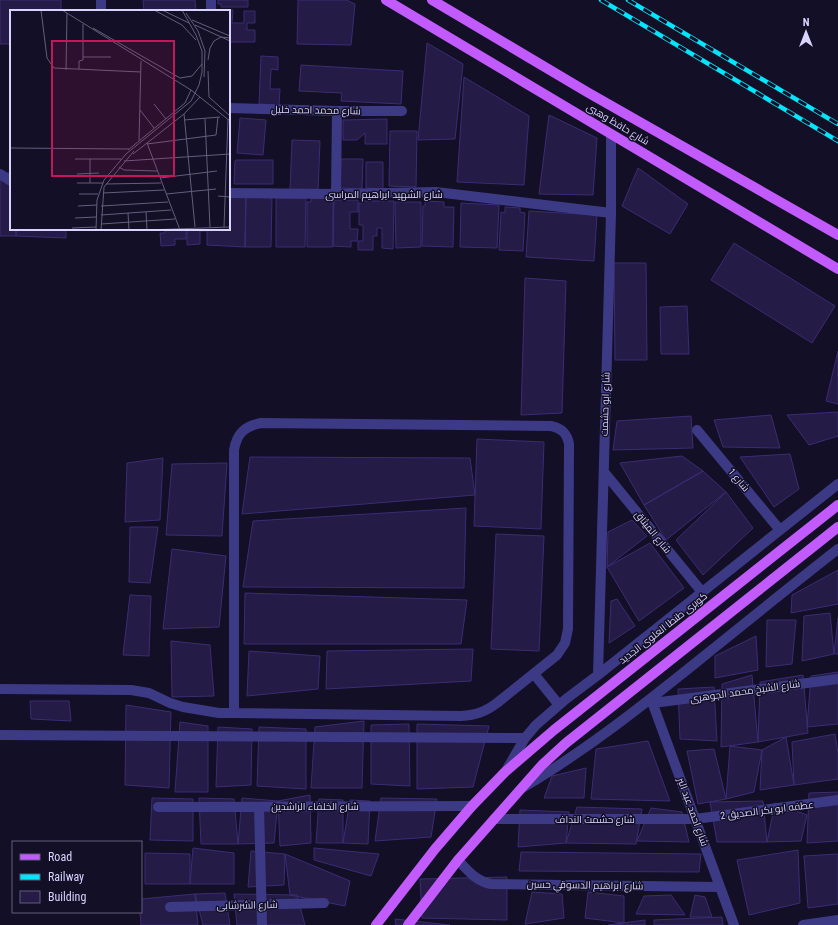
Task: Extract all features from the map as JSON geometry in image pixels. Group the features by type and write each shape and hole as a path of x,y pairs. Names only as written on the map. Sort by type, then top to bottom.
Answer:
{"main road":[{"name":"شارع حافظ وهبى","path":"386,0 838,269"},
{"path":"432,0 587,92 838,235"},
{"name":"كوبرى طنطا العلوى الجديد","path":"376,925 435,849 472,806 505,772 554,730 838,505"},
{"path":"408,925 458,860 542,765 566,743 838,527"}],"street":[{"path":"211,0 212,10"},
{"name":"شارع محمد احمد خليل","path":"230,108 402,111"},
{"path":"336,111 336,194"},
{"name":"شارع ابو حشمت","path":"598,675 611,134"},
{"path":"0,174 10,180"},
{"name":"شارع الشهيد ابراهيم المراسى","path":"230,192 336,194 436,192 610,213"},
{"path":"0,689 131,690 149,693 170,703 183,707 219,713 471,715 481,713 489,709 557,655 562,650 565,643 567,636 569,444 565,433 561,429 551,426 261,423 247,427 241,432 235,443 234,450 234,713"},
{"name":"شارع 1","path":"697,430 780,530"},
{"name":"شارع الميثاق","path":"604,472 702,592"},
{"path":"505,772 525,738 536,725 559,705 838,484"},
{"path":"520,789 557,766 652,701 838,549"},
{"path":"534,674 559,705"},
{"name":"شارع الشيخ محمد الجوهرى","path":"652,701 838,679"},
{"name":"شارع احمد عبد البر","path":"652,701 734,925"},
{"path":"0,735 525,738"},
{"name":"عطفه ابو بكر الصديق 2","path":"695,819 838,800"},
{"name":"شارع الخلفاء الراشدين","path":"158,807 472,806"},
{"path":"259,807 262,925"},
{"name":"شارع حشمت النداف","path":"494,819 695,819"},
{"name":"شارع ابراهيم الدسوقي حسين","path":"458,860 476,878 484,883 491,884 720,887"},
{"name":"شارع الشرشابى","path":"170,907 324,903"},
{"path":"803,925 838,920"}],"building":[{"path":"0,0 61,0 61,10 10,10 10,44 0,44"},
{"path":"143,0 195,0 196,10 144,10"},
{"path":"218,0 248,0 248,7 221,7 221,4 218,4"},
{"path":"298,0 346,0 355,4 351,45 297,44"},
{"path":"230,10 233,10 232,23 244,23 244,11 255,11 255,23 247,23 247,30 255,30 255,42 230,42"},
{"path":"427,43 463,64 455,139 418,140"},
{"path":"261,56 278,57 278,70 271,69 270,89 280,89 279,105 259,104"},
{"path":"301,65 403,71 401,104 341,101 342,93 299,91"},
{"path":"464,77 529,116 524,185 457,182"},
{"path":"549,115 597,138 593,195 539,194"},
{"path":"240,118 266,120 263,155 237,153"},
{"path":"387,119 387,144 365,144 365,133 357,140 343,140 343,120"},
{"path":"390,131 417,131 416,187 389,186"},
{"path":"292,140 320,141 318,191 290,190"},
{"path":"341,159 363,159 362,189 340,188"},
{"path":"236,160 273,160 273,184 234,184"},
{"path":"366,162 383,162 383,189 366,188"},
{"path":"638,168 688,204 670,234 622,206"},
{"path":"0,173 10,173 10,230 16,230 16,236 0,236"},
{"path":"230,196 246,197 245,247 207,245 207,230 230,230"},
{"path":"246,197 272,198 271,247 245,247"},
{"path":"276,198 306,198 305,247 276,247"},
{"path":"311,198 333,198 333,247 307,247 307,202 311,202"},
{"path":"334,200 358,200 358,212 350,212 350,229 358,229 357,241 351,241 351,247 333,246"},
{"path":"362,201 394,201 393,249 382,248 382,228 377,228 377,236 373,236 373,250 358,250 358,241 363,241 363,225 359,225 359,203 362,203"},
{"path":"425,201 444,202 444,207 454,207 453,247 422,246 423,206 425,206"},
{"path":"395,202 421,202 421,247 396,248"},
{"path":"461,203 499,205 497,248 460,247"},
{"path":"505,207 520,208 520,212 525,213 523,251 499,250 501,212 505,213"},
{"path":"529,211 597,215 594,261 526,257"},
{"path":"16,230 66,230 66,238 16,236"},
{"path":"165,230 186,230 186,239 175,239 175,245 161,246 160,233 165,233"},
{"path":"187,230 206,230 200,231 200,244 187,245"},
{"path":"734,243 835,306 812,343 711,280"},
{"path":"614,263 646,263 647,360 615,360"},
{"path":"525,278 566,281 562,413 521,415"},
{"path":"687,306 689,354 661,354 660,307"},
{"path":"838,351 838,404 826,401"},
{"path":"838,412 838,436 809,445 787,415"},
{"path":"771,415 780,448 723,447 714,420"},
{"path":"691,416 693,448 613,450 617,421"},
{"path":"477,439 544,442 541,529 474,526"},
{"path":"790,454 799,489 774,507 740,457"},
{"path":"682,456 703,471 644,505 620,463"},
{"path":"250,457 470,458 475,495 242,514"},
{"path":"163,458 160,520 125,522 127,463"},
{"path":"227,463 222,536 166,535 172,464"},
{"path":"703,471 726,492 666,540 644,505"},
{"path":"726,492 753,528 703,575 676,540"},
{"path":"466,508 464,588 243,587 253,521"},
{"path":"632,520 647,536 607,567 608,532"},
{"path":"130,527 158,527 150,583 129,582"},
{"path":"496,534 544,536 539,651 491,649"},
{"path":"650,543 684,588 639,621 607,567"},
{"path":"172,549 226,556 219,627 163,629"},
{"path":"838,570 838,604 791,613 792,595"},
{"path":"245,593 467,600 461,644 244,644"},
{"path":"130,595 151,596 149,656 123,655"},
{"path":"617,599 635,626 609,643 611,601"},
{"path":"830,613 834,654 802,661 804,616"},
{"path":"838,618 838,654 834,654"},
{"path":"767,620 796,620 792,664 766,667"},
{"path":"756,636 758,670 715,678 715,656"},
{"path":"171,641 210,645 214,696 172,697"},
{"path":"473,649 471,681 326,689 327,651"},
{"path":"249,651 320,656 318,689 247,696"},
{"path":"838,672 838,724 807,727 811,676"},
{"path":"752,675 758,742 721,747 722,684"},
{"path":"803,675 808,733 758,742 760,682"},
{"path":"714,687 717,741 680,739 678,689"},
{"path":"30,701 69,701 71,721 31,719"},
{"path":"126,705 171,712 169,788 125,785"},
{"path":"364,721 362,788 311,788 315,727"},
{"path":"180,722 208,726 208,792 175,792"},
{"path":"409,724 410,786 371,784 371,725"},
{"path":"417,724 489,726 473,787 417,789"},
{"path":"218,727 252,729 251,785 216,787"},
{"path":"259,727 306,729 306,789 257,786"},
{"path":"835,734 838,753 838,779 794,785 792,742"},
{"path":"786,737 794,785 760,790 762,750"},
{"path":"648,741 670,801 591,799 596,749"},
{"path":"730,746 762,750 754,792 726,799"},
{"path":"714,749 726,799 698,804 687,751"},
{"path":"586,768 584,798 544,798 552,776"},
{"path":"838,792 838,841 807,843 809,793"},
{"path":"310,795 311,843 280,846 278,801"},
{"path":"152,798 193,799 193,841 150,840"},
{"path":"199,798 234,799 238,844 201,844"},
{"path":"242,798 278,801 274,843 238,844"},
{"path":"381,798 437,799 431,837 375,841"},
{"path":"319,799 343,800 343,843 316,843"},
{"path":"350,800 370,801 368,844 343,843"},
{"path":"763,801 767,842 717,842 710,802"},
{"path":"775,803 807,815 801,841 767,842"},
{"path":"577,807 642,809 636,844 566,843"},
{"path":"651,808 682,812 689,842 637,841"},
{"path":"520,810 569,812 566,843 518,847"},
{"path":"193,848 234,853 234,884 190,884"},
{"path":"314,848 379,854 371,876 314,860"},
{"path":"798,850 800,903 749,915 737,860"},
{"path":"251,851 285,854 284,885 248,887"},
{"path":"521,852 701,854 699,872 519,871"},
{"path":"145,853 190,854 190,884 145,884"},
{"path":"285,854 350,881 345,906 290,895"},
{"path":"838,854 838,904 808,908 804,856"},
{"path":"507,877 507,920 422,918 420,879"},
{"path":"532,892 562,894 564,918 525,924"},
{"path":"588,892 624,896 624,923 585,918"},
{"path":"225,893 230,925 203,925 195,894"},
{"path":"195,894 198,925 141,925 140,913 142,913 142,899"},
{"path":"234,894 297,895 305,925 237,925"},
{"path":"671,895 685,915 636,914 644,896"},
{"path":"695,895 705,897 712,917 690,917"},
{"path":"722,917 723,925 654,925 654,920"},
{"path":"395,919 450,925 396,925"},
{"path":"645,920 645,925 608,925"}],"railway":[{"path":"601,0 838,141"},
{"path":"628,0 838,124"}]}
